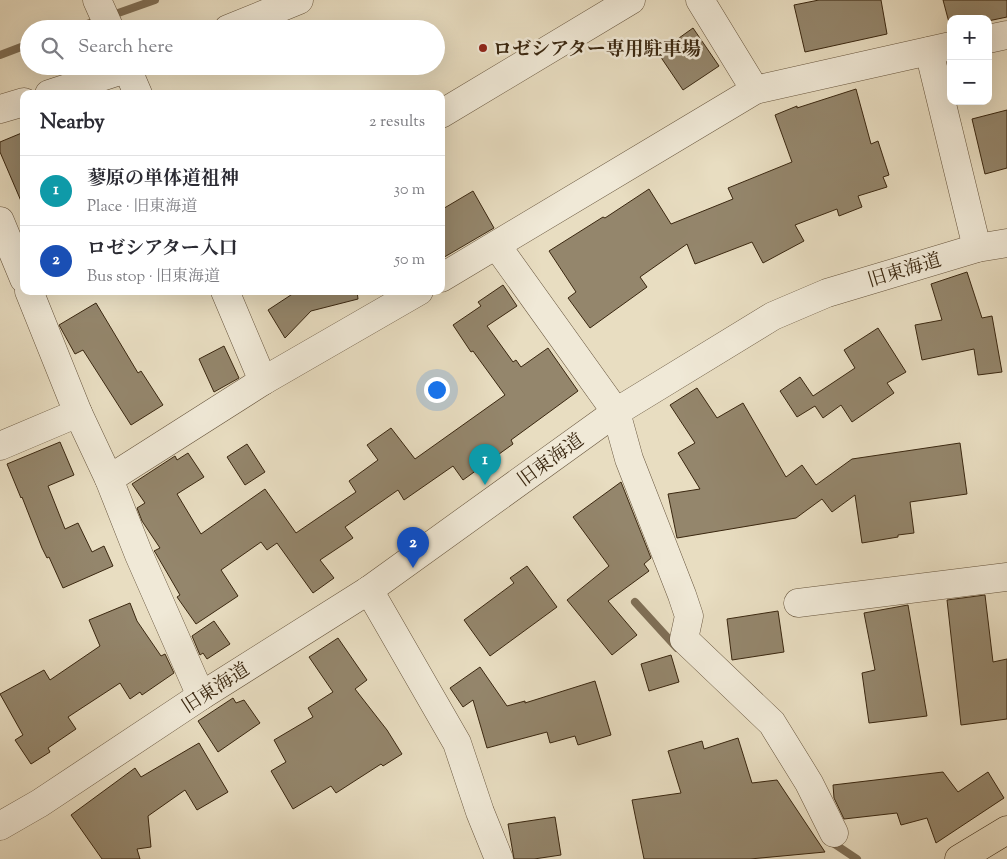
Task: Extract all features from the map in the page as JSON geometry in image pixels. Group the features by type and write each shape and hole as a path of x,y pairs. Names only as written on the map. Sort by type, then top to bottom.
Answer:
{"main road":[{"path":"959,859 1007,830"}],"street":[{"path":"97,0 106,20"},
{"path":"250,20 299,0"},
{"path":"445,112 631,0"},
{"path":"700,0 755,90"},
{"path":"992,37 1007,35"},
{"path":"445,276 755,90 940,49 977,248"},
{"path":"61,90 106,75"},
{"path":"132,75 137,90"},
{"path":"0,109 20,103"},
{"path":"0,221 20,269"},
{"name":"旧東海道","path":"0,826 40,804 200,696 369,590 616,412 773,316 827,293 977,248 1007,242"},
{"path":"497,246 616,412 629,459 689,616 684,639 772,723 809,783 834,833"},
{"path":"31,295 78,413 109,479 139,556 200,696"},
{"path":"227,295 263,381"},
{"path":"109,479 263,381 412,295"},
{"path":"0,446 78,413"},
{"path":"798,604 1007,577"},
{"path":"369,590 457,743 480,812 499,859"}],"building":[{"path":"819,0 881,0 887,34 805,52 794,5"},
{"path":"943,0 1007,0 1007,17 992,20 992,15 947,15"},
{"path":"693,28 719,66 683,90 658,53"},
{"path":"856,89 871,144 878,141 889,175 883,177 887,187 858,196 862,207 839,216 837,209 795,225 804,241 763,263 752,242 695,264 687,244 640,277 647,287 590,328 568,298 576,292 549,251 649,189 671,224 733,199 728,188 792,162 775,115 797,106 797,108"},
{"path":"1007,110 1007,168 985,174 972,119"},
{"path":"20,134 20,199 0,152 0,142"},
{"path":"473,191 494,228 445,257 445,208"},
{"path":"967,272 982,318 992,316 1002,372 978,375 974,349 922,360 915,325 942,320 931,284"},
{"path":"503,285 517,306 487,326 513,362 516,360 521,367 548,348 578,391 511,440 513,444 463,480 453,466 404,500 398,490 345,527 353,538 320,560 334,578 313,593 277,543 267,550 261,542 221,570 238,596 196,624 177,597 180,595 154,551 160,548 142,521 137,508 145,503 132,484 175,456 177,460 188,453 204,477 177,494 201,534 265,489 296,533 356,492 349,481 378,460 367,445 391,428 415,459 505,395 473,351 471,352 453,325 481,306 478,302"},
{"path":"291,295 358,295 358,299 311,311 285,338 268,310"},
{"path":"96,303 138,373 141,371 163,405 131,425 83,350 75,354 59,325"},
{"path":"878,328 906,372 887,383 894,393 852,422 841,405 823,418 815,406 797,417 780,391 800,377 813,396 855,368 844,350"},
{"path":"224,346 239,378 214,392 199,359"},
{"path":"697,388 717,418 743,403 786,477 802,465 816,485 852,459 960,443 967,494 910,502 914,533 862,543 855,495 832,512 822,499 796,518 677,538 668,494 700,489 678,453 695,443 670,405"},
{"path":"60,442 74,475 48,486 65,529 78,523 92,552 104,546 113,566 63,588 49,557 47,558 42,548 7,464"},
{"path":"247,444 265,472 245,485 227,457"},
{"path":"621,482 651,558 644,564 649,571 608,601 637,635 612,655 567,600 609,566 573,517"},
{"path":"527,566 557,607 490,656 464,620 514,583 510,578"},
{"path":"985,595 993,662 1007,659 1007,719 961,725 947,600"},
{"path":"130,603 137,621 161,656 165,654 174,673 142,695 140,692 130,699 120,683 68,717 76,729 48,748 50,752 31,764 15,740 23,735 0,694 44,670 50,680 100,646 89,620"},
{"path":"908,605 927,716 869,723 862,673 875,670 864,613"},
{"path":"778,611 784,652 732,660 727,619"},
{"path":"214,621 230,644 207,659 203,653 200,655 192,636"},
{"path":"338,638 367,680 355,689 387,730 402,754 383,766 381,764 336,793 331,786 293,809 271,771 286,762 274,740 313,717 308,708 333,692 309,657"},
{"path":"671,655 679,682 649,691 641,664"},
{"path":"480,667 507,706 525,701 525,703 595,681 611,735 578,745 575,736 550,743 547,732 487,748 473,700 463,707 450,688"},
{"path":"233,698 236,703 244,700 260,723 218,752 198,721"},
{"path":"738,738 752,783 777,780 825,852 750,859 644,859 632,800 681,793 668,751 702,741 704,749"},
{"path":"199,743 228,792 197,810 185,790 148,816 151,847 137,849 140,859 102,859 71,815 135,768 141,777"},
{"path":"943,772 958,792 988,772 1004,798 936,843 927,818 901,825 897,813 844,819 834,798 833,785"},
{"path":"555,817 561,855 534,859 514,859 508,824"}],"waterway":[{"path":"98,20 155,0"},
{"path":"0,55 20,47"},
{"path":"635,602 677,648"},
{"path":"830,841 857,859"}],"place":[{"name":"ロゼシアター専用駐車場","path":"483,48"},
{"name":"蓼原の単体道祖神","path":"485,485"},
{"name":"ロゼシアター入口","path":"413,568"}]}
